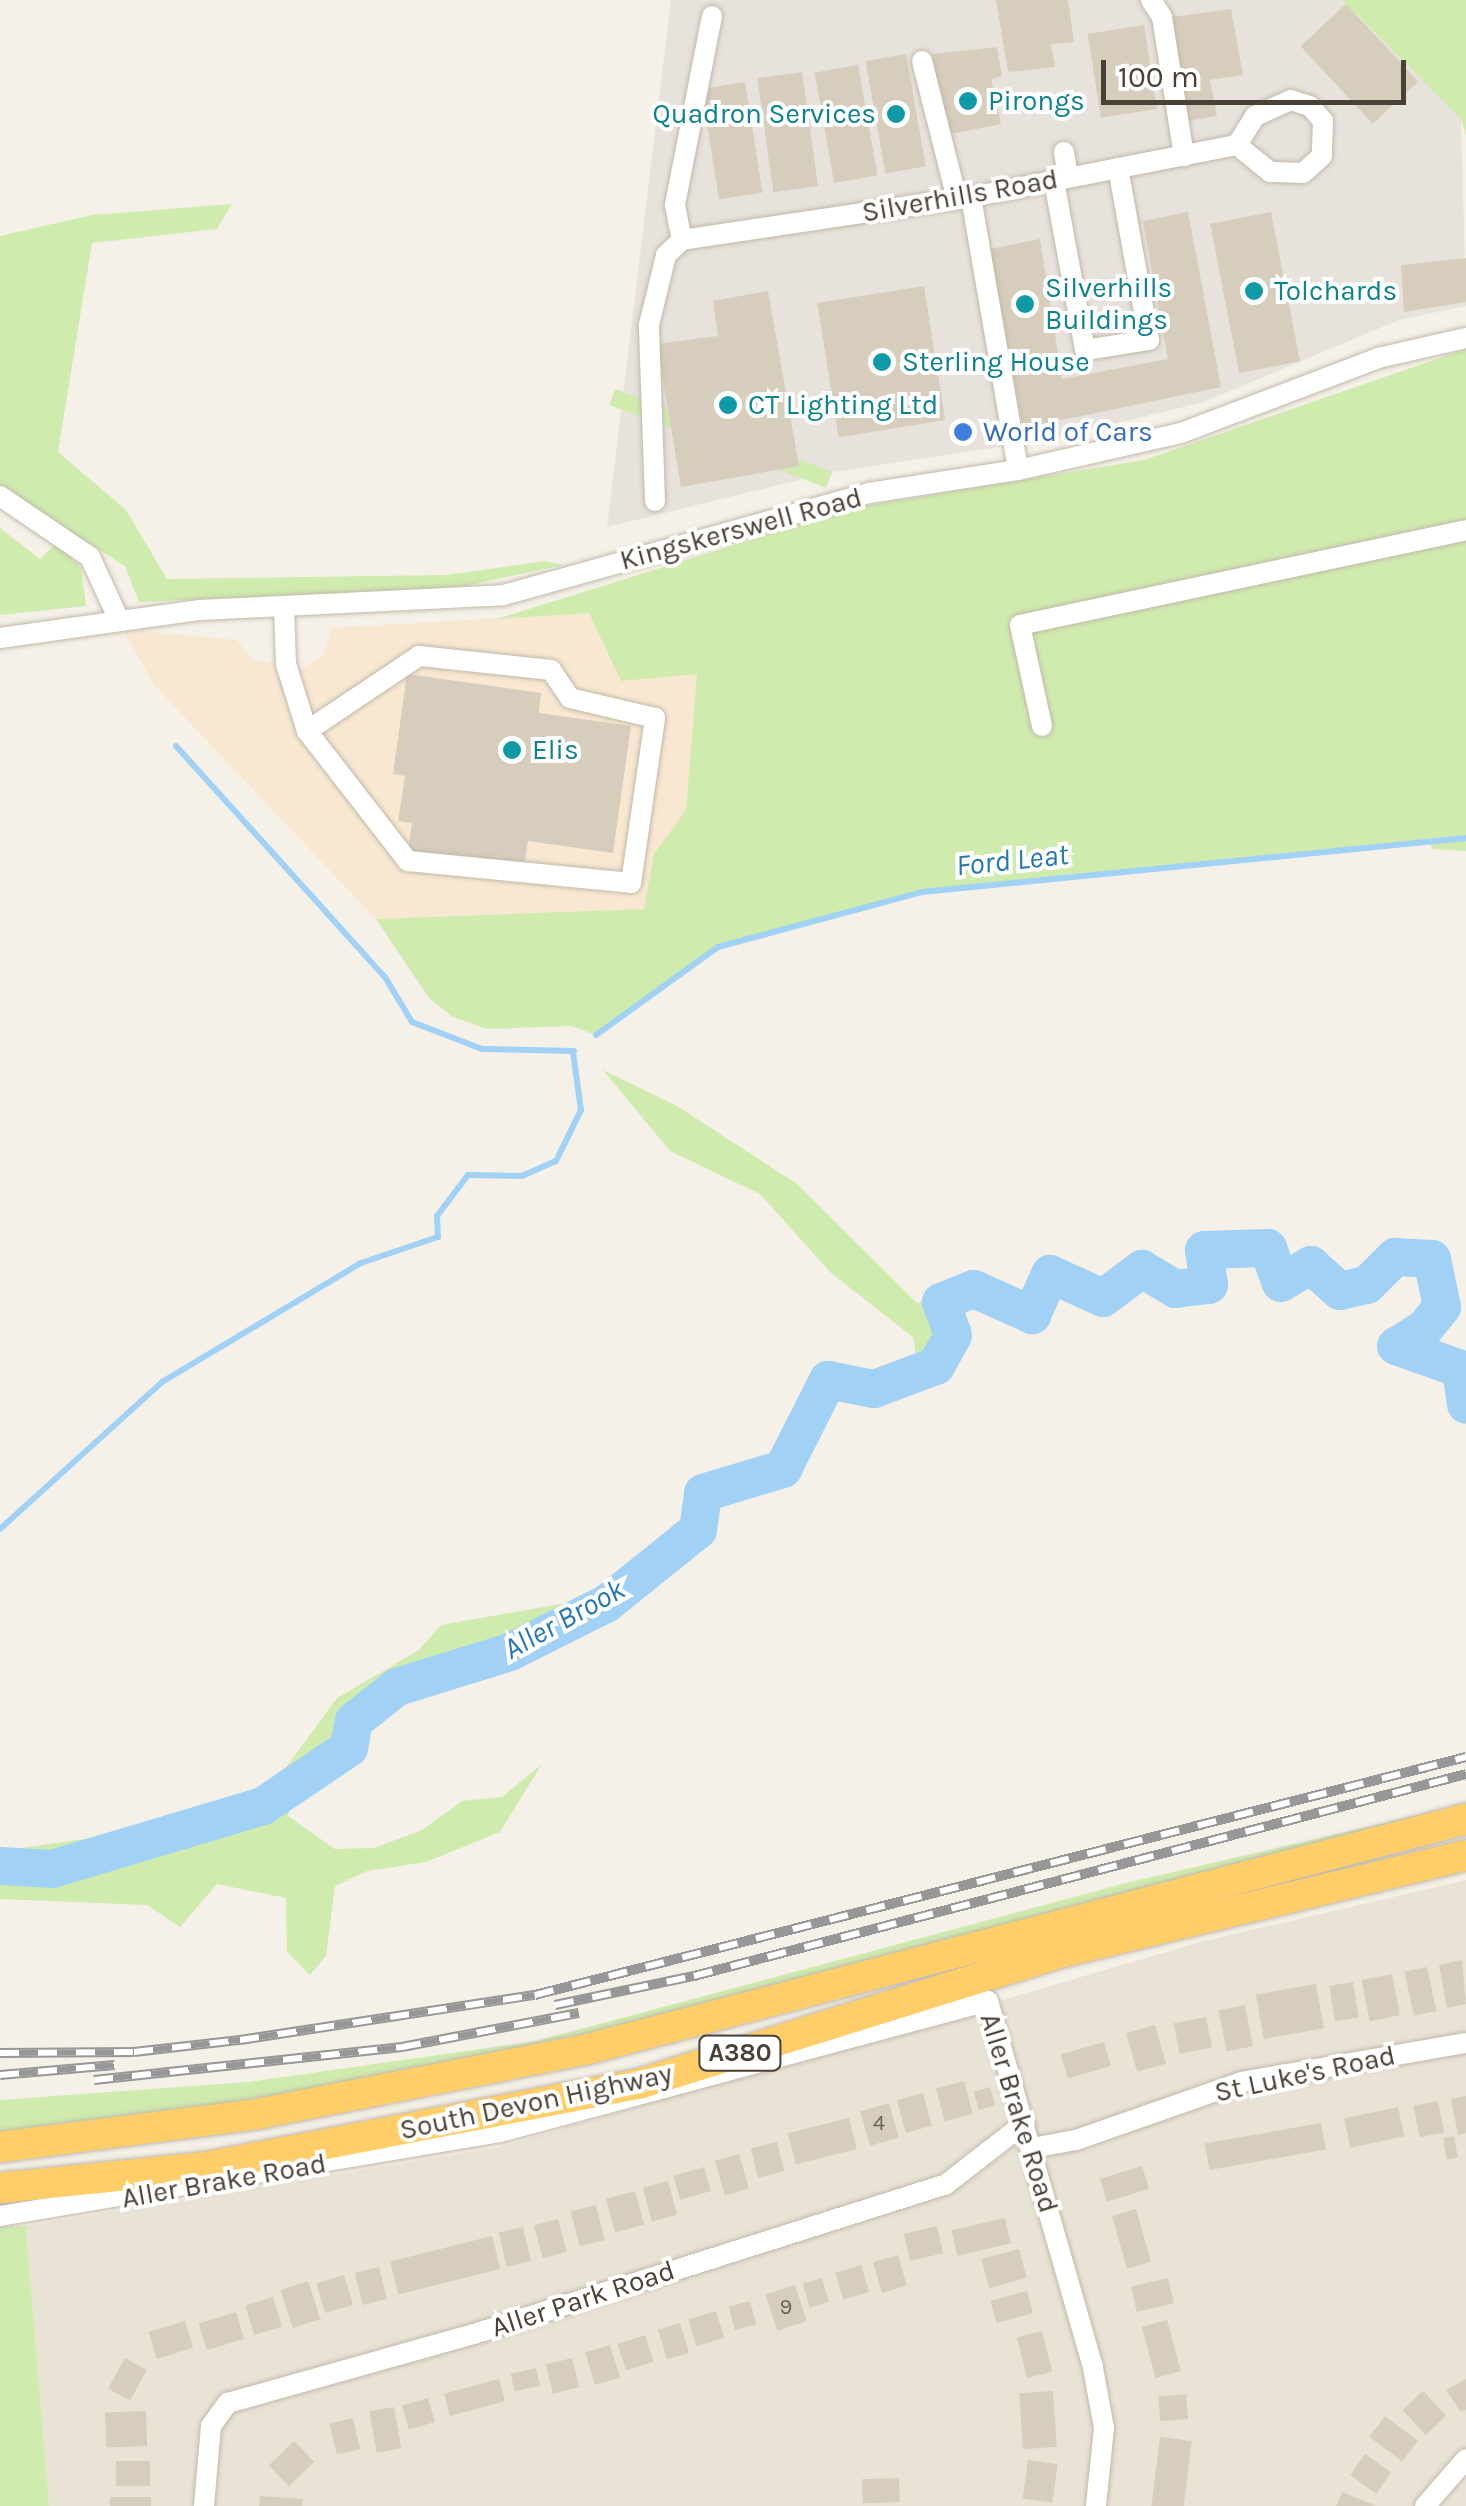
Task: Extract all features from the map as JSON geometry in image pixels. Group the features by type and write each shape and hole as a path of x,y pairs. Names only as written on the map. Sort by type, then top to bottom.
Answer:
{"highway":[{"name":"South Devon Highway","path":"0,2147 257,2114 584,2050 1466,1818"},
{"name":"South Devon Highway","path":"0,2188 207,2167 642,2083 1062,1952 1466,1854"}],"street":[{"path":"1151,0 1162,17 1184,156"},
{"path":"655,501 649,325 666,256 682,240 676,204 712,16"},
{"path":"922,61 964,198 1018,470"},
{"name":"Silverhills Road","path":"682,240 964,198 1237,145"},
{"path":"1064,152 1061,180 1085,350 1149,340 1118,168"},
{"name":"Kingskerswell Road","path":"0,638 118,618 504,595 869,494 1018,470 1181,432 1378,358 1466,338"},
{"path":"0,496 90,556 118,618"},
{"path":"1042,726 1020,624 1466,530"},
{"path":"284,606 286,664 307,731 408,861 631,883 654,718 570,698 550,670 419,656 307,731"},
{"name":"Aller Brake Road","path":"0,2216 500,2132 988,2001 1032,2148 1098,2398 1104,2428 1096,2506"},
{"name":"St Luke's Road","path":"1032,2148 1076,2140 1242,2082 1466,2043"},
{"name":"Aller Park Road","path":"204,2506 211,2426 228,2403 474,2334 945,2185 1024,2122"},
{"path":"1425,2506 1466,2459"}],"shaded area":[{"path":"671,0 1342,0 1461,119 1466,306 1399,320 1204,402 1047,440 832,472 607,527"},
{"path":"589,613 697,674 686,810 645,909 376,919 155,686 123,630 237,640 252,660 301,669 322,657 332,628"},
{"path":"1466,1880 1466,2506 49,2506 26,2226 500,2147 1204,1941"}],"green space":[{"path":"1342,0 1466,0 1466,136 1461,119"},
{"path":"232,204 217,229 92,243 58,452 126,510 167,579 446,575 545,561 563,565 450,589 139,602 125,566 0,487 0,236 92,215"},
{"path":"1466,349 1466,851 1433,849 1426,840 922,892 718,947 596,1035 572,1026 487,1029 453,1017 429,998 376,919 644,909 654,854 686,810 697,674 621,681 589,613 497,619 853,508 1144,460"},
{"path":"615,389 832,472 826,488 609,405"},
{"path":"0,528 40,559 58,542 81,568 86,606 0,615"},
{"path":"603,1070 677,1106 797,1184 918,1304 944,1284 974,1289 962,1315 963,1348 944,1372 919,1372 913,1337 831,1273 760,1194 670,1151"},
{"path":"566,1603 606,1604 510,1652 397,1687 354,1721 343,1746 296,1788 288,1816 335,1849 374,1848 422,1830 462,1801 502,1797 542,1764 500,1832 426,1862 367,1871 335,1886 326,1956 310,1975 287,1952 286,1898 217,1884 180,1927 147,1905 0,1899 0,1851 168,1827 271,1788 337,1698 419,1650 441,1625"},
{"path":"1466,1804 1466,1818 619,2043 0,2139 0,2100 248,2082 536,2041 1126,1883"},
{"path":"26,2226 49,2506 0,2506 0,2227"}],"building":[{"path":"996,0 1068,0 1074,42 1051,44 1055,67 1008,72"},
{"path":"1346,4 1418,82 1373,124 1301,46"},
{"path":"1231,9 1243,75 1210,80 1217,116 1183,122 1164,18"},
{"path":"1144,25 1157,109 1101,118 1088,34"},
{"name":"Pirongs","path":"997,47 1002,76 991,79 1001,124 946,135 932,54"},
{"name":"Quadron Services","path":"906,54 926,166 885,173 866,61"},
{"path":"858,65 877,175 834,183 815,73"},
{"path":"802,72 818,186 773,192 757,78"},
{"path":"745,82 763,193 719,200 702,89"},
{"name":"Silverhills Buildings","path":"1188,212 1221,387 1023,428 990,249 1040,239 1062,379 1168,359 1143,221"},
{"name":"Tolchards","path":"1271,212 1300,361 1239,373 1210,224"},
{"path":"1466,258 1466,302 1404,312 1401,265"},
{"name":"Sterling House","path":"924,286 945,420 839,437 817,303"},
{"name":"CT Lighting Ltd","path":"768,291 799,466 681,487 657,344 718,336 713,301"},
{"name":"Elis","path":"407,674 541,693 539,713 631,726 613,853 528,841 524,867 408,851 412,823 398,821 405,776 393,774"},
{"path":"1462,1960 1466,2004 1447,2008 1439,1965"},
{"path":"1427,1967 1436,2011 1414,2016 1405,1972"},
{"path":"1392,1974 1400,2015 1370,2021 1362,1980"},
{"path":"1353,1982 1359,2018 1335,2021 1329,1986"},
{"path":"1316,1984 1324,2028 1264,2039 1256,1995"},
{"path":"1245,2005 1253,2046 1227,2051 1218,2010"},
{"path":"1206,2017 1212,2047 1180,2054 1174,2023"},
{"path":"1155,2025 1166,2063 1137,2072 1126,2033"},
{"path":"1104,2042 1111,2066 1068,2078 1061,2054"},
{"path":"964,2081 973,2114 945,2121 936,2089"},
{"path":"990,2087 995,2105 979,2110 974,2092"},
{"path":"923,2093 932,2126 906,2133 897,2100"},
{"path":"1466,2096 1466,2133 1458,2135 1451,2099"},
{"path":"1438,2101 1444,2132 1420,2137 1413,2106"},
{"path":"889,2103 899,2138 870,2146 860,2111"},
{"path":"1398,2107 1404,2136 1350,2148 1344,2118"},
{"path":"849,2118 857,2149 796,2164 788,2133"},
{"path":"1321,2123 1326,2150 1209,2170 1205,2143"},
{"path":"1454,2136 1458,2158 1447,2160 1443,2138"},
{"path":"777,2142 784,2171 758,2178 751,2149"},
{"path":"739,2154 749,2189 725,2195 715,2161"},
{"path":"1142,2166 1149,2189 1107,2202 1100,2179"},
{"path":"704,2167 711,2191 680,2200 673,2176"},
{"path":"668,2181 677,2215 652,2222 643,2188"},
{"path":"635,2191 644,2225 615,2233 606,2199"},
{"path":"596,2205 605,2240 579,2246 571,2211"},
{"path":"1136,2209 1151,2262 1127,2269 1112,2216"},
{"path":"1005,2218 1011,2243 957,2256 951,2230"},
{"path":"558,2219 567,2252 543,2258 534,2225"},
{"path":"937,2226 943,2253 910,2261 904,2234"},
{"path":"523,2227 531,2261 507,2267 499,2233"},
{"path":"492,2236 500,2269 398,2294 390,2261"},
{"path":"1019,2249 1027,2278 989,2288 981,2259"},
{"path":"898,2255 907,2286 882,2293 873,2262"},
{"path":"861,2265 869,2292 843,2300 835,2273"},
{"path":"379,2267 387,2299 363,2305 355,2273"},
{"path":"344,2275 353,2305 325,2313 316,2283"},
{"path":"822,2278 829,2302 810,2308 803,2284"},
{"path":"1168,2278 1174,2303 1137,2312 1131,2287"},
{"path":"308,2281 320,2319 293,2328 280,2290"},
{"path":"795,2285 807,2321 777,2331 766,2295"},
{"path":"1027,2291 1033,2313 996,2323 990,2301"},
{"path":"273,2297 282,2327 254,2335 245,2305"},
{"path":"750,2301 756,2324 735,2330 729,2307"},
{"path":"716,2311 724,2338 696,2346 688,2319"},
{"path":"236,2312 244,2339 207,2350 199,2323"},
{"path":"1167,2320 1181,2371 1156,2378 1142,2327"},
{"path":"185,2321 193,2348 157,2359 149,2332"},
{"path":"680,2323 689,2353 667,2359 658,2330"},
{"path":"1042,2331 1052,2372 1027,2378 1017,2337"},
{"path":"645,2335 654,2362 626,2371 617,2344"},
{"path":"610,2345 620,2378 595,2385 585,2353"},
{"path":"125,2358 147,2370 130,2401 108,2389"},
{"path":"572,2358 579,2387 553,2394 546,2365"},
{"path":"536,2368 540,2386 515,2391 511,2374"},
{"path":"499,2379 505,2401 450,2416 444,2394"},
{"path":"1466,2379 1466,2410 1461,2412 1446,2390"},
{"path":"1053,2391 1057,2447 1023,2449 1019,2393"},
{"path":"1423,2391 1446,2416 1426,2435 1403,2410"},
{"path":"1186,2394 1188,2419 1160,2421 1158,2396"},
{"path":"428,2398 435,2422 409,2429 402,2405"},
{"path":"394,2407 401,2448 377,2453 369,2411"},
{"path":"146,2411 147,2446 106,2447 105,2412"},
{"path":"1385,2416 1418,2441 1402,2461 1369,2437"},
{"path":"353,2418 360,2449 337,2455 330,2423"},
{"path":"1160,2437 1192,2441 1184,2506 1152,2506"},
{"path":"294,2441 314,2462 289,2486 269,2465"},
{"path":"1365,2454 1391,2472 1376,2494 1350,2475"},
{"path":"1028,2460 1058,2464 1052,2503 1023,2499"},
{"path":"116,2461 150,2461 150,2486 116,2486"},
{"path":"899,2478 900,2502 863,2503 862,2479"},
{"path":"1342,2492 1377,2506 1336,2506"},
{"path":"260,2496 303,2499 302,2506 259,2506"},
{"path":"110,2497 151,2497 151,2506 110,2506"}],"waterway":[{"name":"Ford Leat","path":"176,746 385,977 412,1022 482,1049 574,1051"},
{"name":"Ford Leat","path":"596,1035 718,947 922,892 1466,838"},
{"path":"0,1529 162,1382 361,1263 438,1237 437,1216 468,1175 522,1176 556,1161 581,1110 573,1052"},
{"name":"Aller Brook","path":"0,1866 52,1869 263,1806 349,1748 354,1721 397,1687 510,1652 606,1604 698,1530 703,1493 783,1469 828,1380 874,1389 936,1366 953,1335 941,1302 974,1289 1032,1315 1050,1274 1103,1298 1142,1269 1175,1289 1209,1285 1204,1250 1268,1248 1281,1283 1311,1265 1340,1291 1367,1285 1395,1257 1432,1259 1442,1307 1425,1328 1396,1346 1461,1369 1466,1405"}],"railway":[{"path":"0,2053 134,2052 240,2040 535,1995 1466,1757"},
{"path":"555,2005 694,1976 1466,1774"},
{"path":"94,2080 402,2047 579,2013"},
{"path":"0,2075 115,2065"}],"place":[{"name":"Pirongs","path":"968,101"},
{"name":"Quadron Services","path":"896,114"},
{"name":"Tolchards","path":"1254,291"},
{"name":"Silverhills Buildings","path":"1025,304"},
{"name":"Sterling House","path":"882,362"},
{"name":"CT Lighting Ltd","path":"728,405"},
{"name":"World of Cars","path":"963,432"},
{"name":"Elis","path":"512,750"}]}
